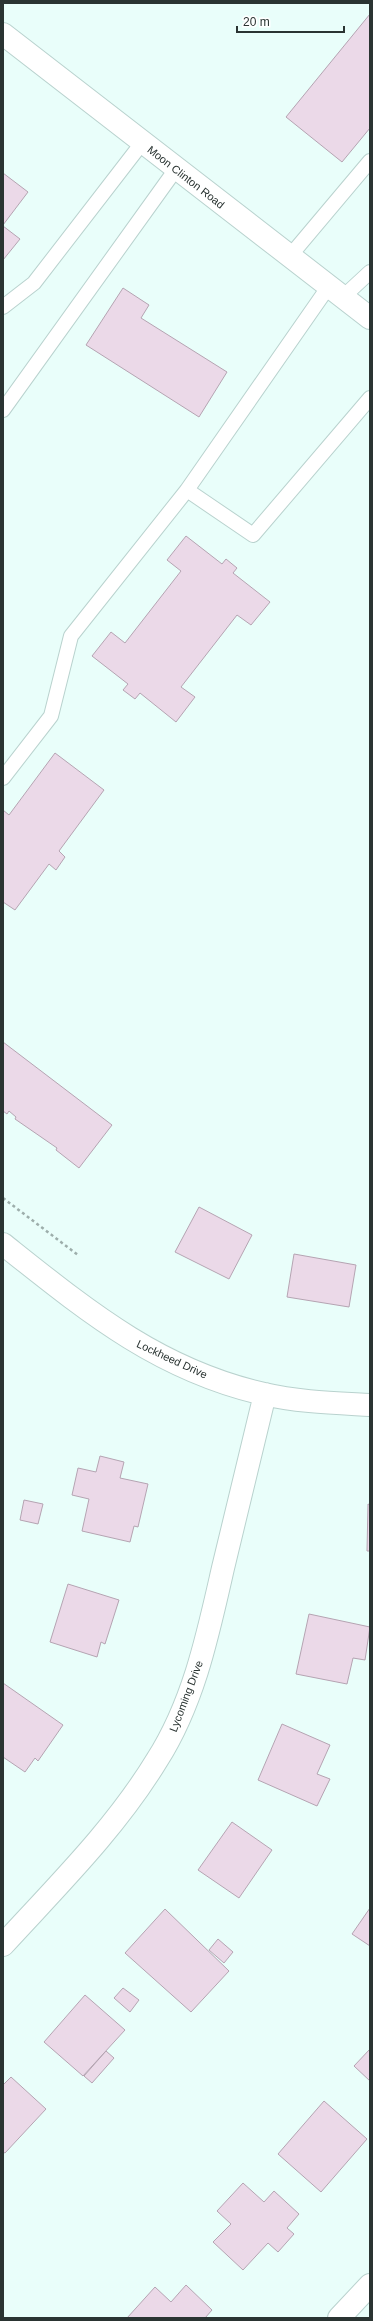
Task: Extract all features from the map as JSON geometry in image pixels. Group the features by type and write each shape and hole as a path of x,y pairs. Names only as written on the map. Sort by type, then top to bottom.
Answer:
{"street":[{"name":"Moon Clinton Road","path":"3,34 370,318"},
{"name":"Lockheed Drive","path":"3,1244 93,1314 144,1348 181,1366 222,1382 265,1394 322,1402 370,1405"},
{"name":"Lycoming Drive","path":"3,1945 102,1836 158,1760 179,1719 195,1679 207,1637 265,1394"},
{"path":"340,2318 370,2285"}],"lane":[{"path":"3,307 34,283 142,142"},
{"path":"290,256 370,161"},
{"path":"3,410 176,169"},
{"path":"3,778 51,716 71,636 187,490 336,292 370,272"},
{"path":"187,490 253,535 370,398"}],"path":[{"path":"3,1198 78,1255"}],"building":[{"path":"370,14 370,128 342,162 286,117"},
{"path":"3,173 28,192 3,225"},
{"path":"3,226 20,239 3,260"},
{"path":"123,288 149,305 141,318 227,372 199,417 86,345"},
{"path":"186,536 222,564 226,559 237,568 233,573 270,602 251,625 237,615 181,687 195,697 176,722 140,693 135,699 123,690 128,684 92,656 111,632 125,643 181,571 167,560"},
{"path":"55,753 104,790 59,851 65,857 56,870 49,864 15,910 3,902 3,810 9,815"},
{"path":"3,1042 112,1125 79,1168 56,1150 57,1148 15,1119 16,1117 9,1111 7,1114 3,1111"},
{"path":"199,1207 252,1235 229,1279 175,1252"},
{"path":"294,1254 356,1265 349,1307 287,1297"},
{"path":"100,1456 124,1462 120,1478 148,1484 138,1527 134,1526 130,1542 82,1531 89,1499 72,1495 78,1468 96,1472"},
{"path":"24,1500 43,1504 38,1524 20,1520"},
{"path":"368,1504 370,1505 370,1551 367,1551"},
{"path":"68,1584 119,1600 105,1644 101,1642 97,1657 50,1642"},
{"path":"309,1614 370,1627 365,1660 353,1658 347,1684 296,1674"},
{"path":"3,1683 63,1725 38,1761 35,1758 25,1772 3,1757"},
{"path":"282,1724 330,1745 317,1774 330,1779 317,1806 258,1780"},
{"path":"232,1822 272,1850 239,1898 198,1870"},
{"path":"370,1908 370,1946 352,1934"},
{"path":"165,1909 229,1971 191,2012 125,1953"},
{"path":"218,1939 233,1952 224,1963 209,1950"},
{"path":"123,1988 139,2000 130,2012 114,1998"},
{"path":"85,1995 125,2030 83,2076 44,2042"},
{"path":"370,2049 370,2081 354,2066"},
{"path":"106,2051 114,2058 92,2083 84,2076"},
{"path":"11,2077 46,2109 5,2153 3,2152 3,2085"},
{"path":"324,2101 367,2139 321,2192 278,2154"},
{"path":"243,2183 264,2202 274,2191 299,2214 287,2228 294,2234 278,2252 268,2243 243,2270 213,2242 231,2224 217,2211"},
{"path":"186,2285 212,2310 205,2318 127,2318 155,2287 171,2302"}]}
